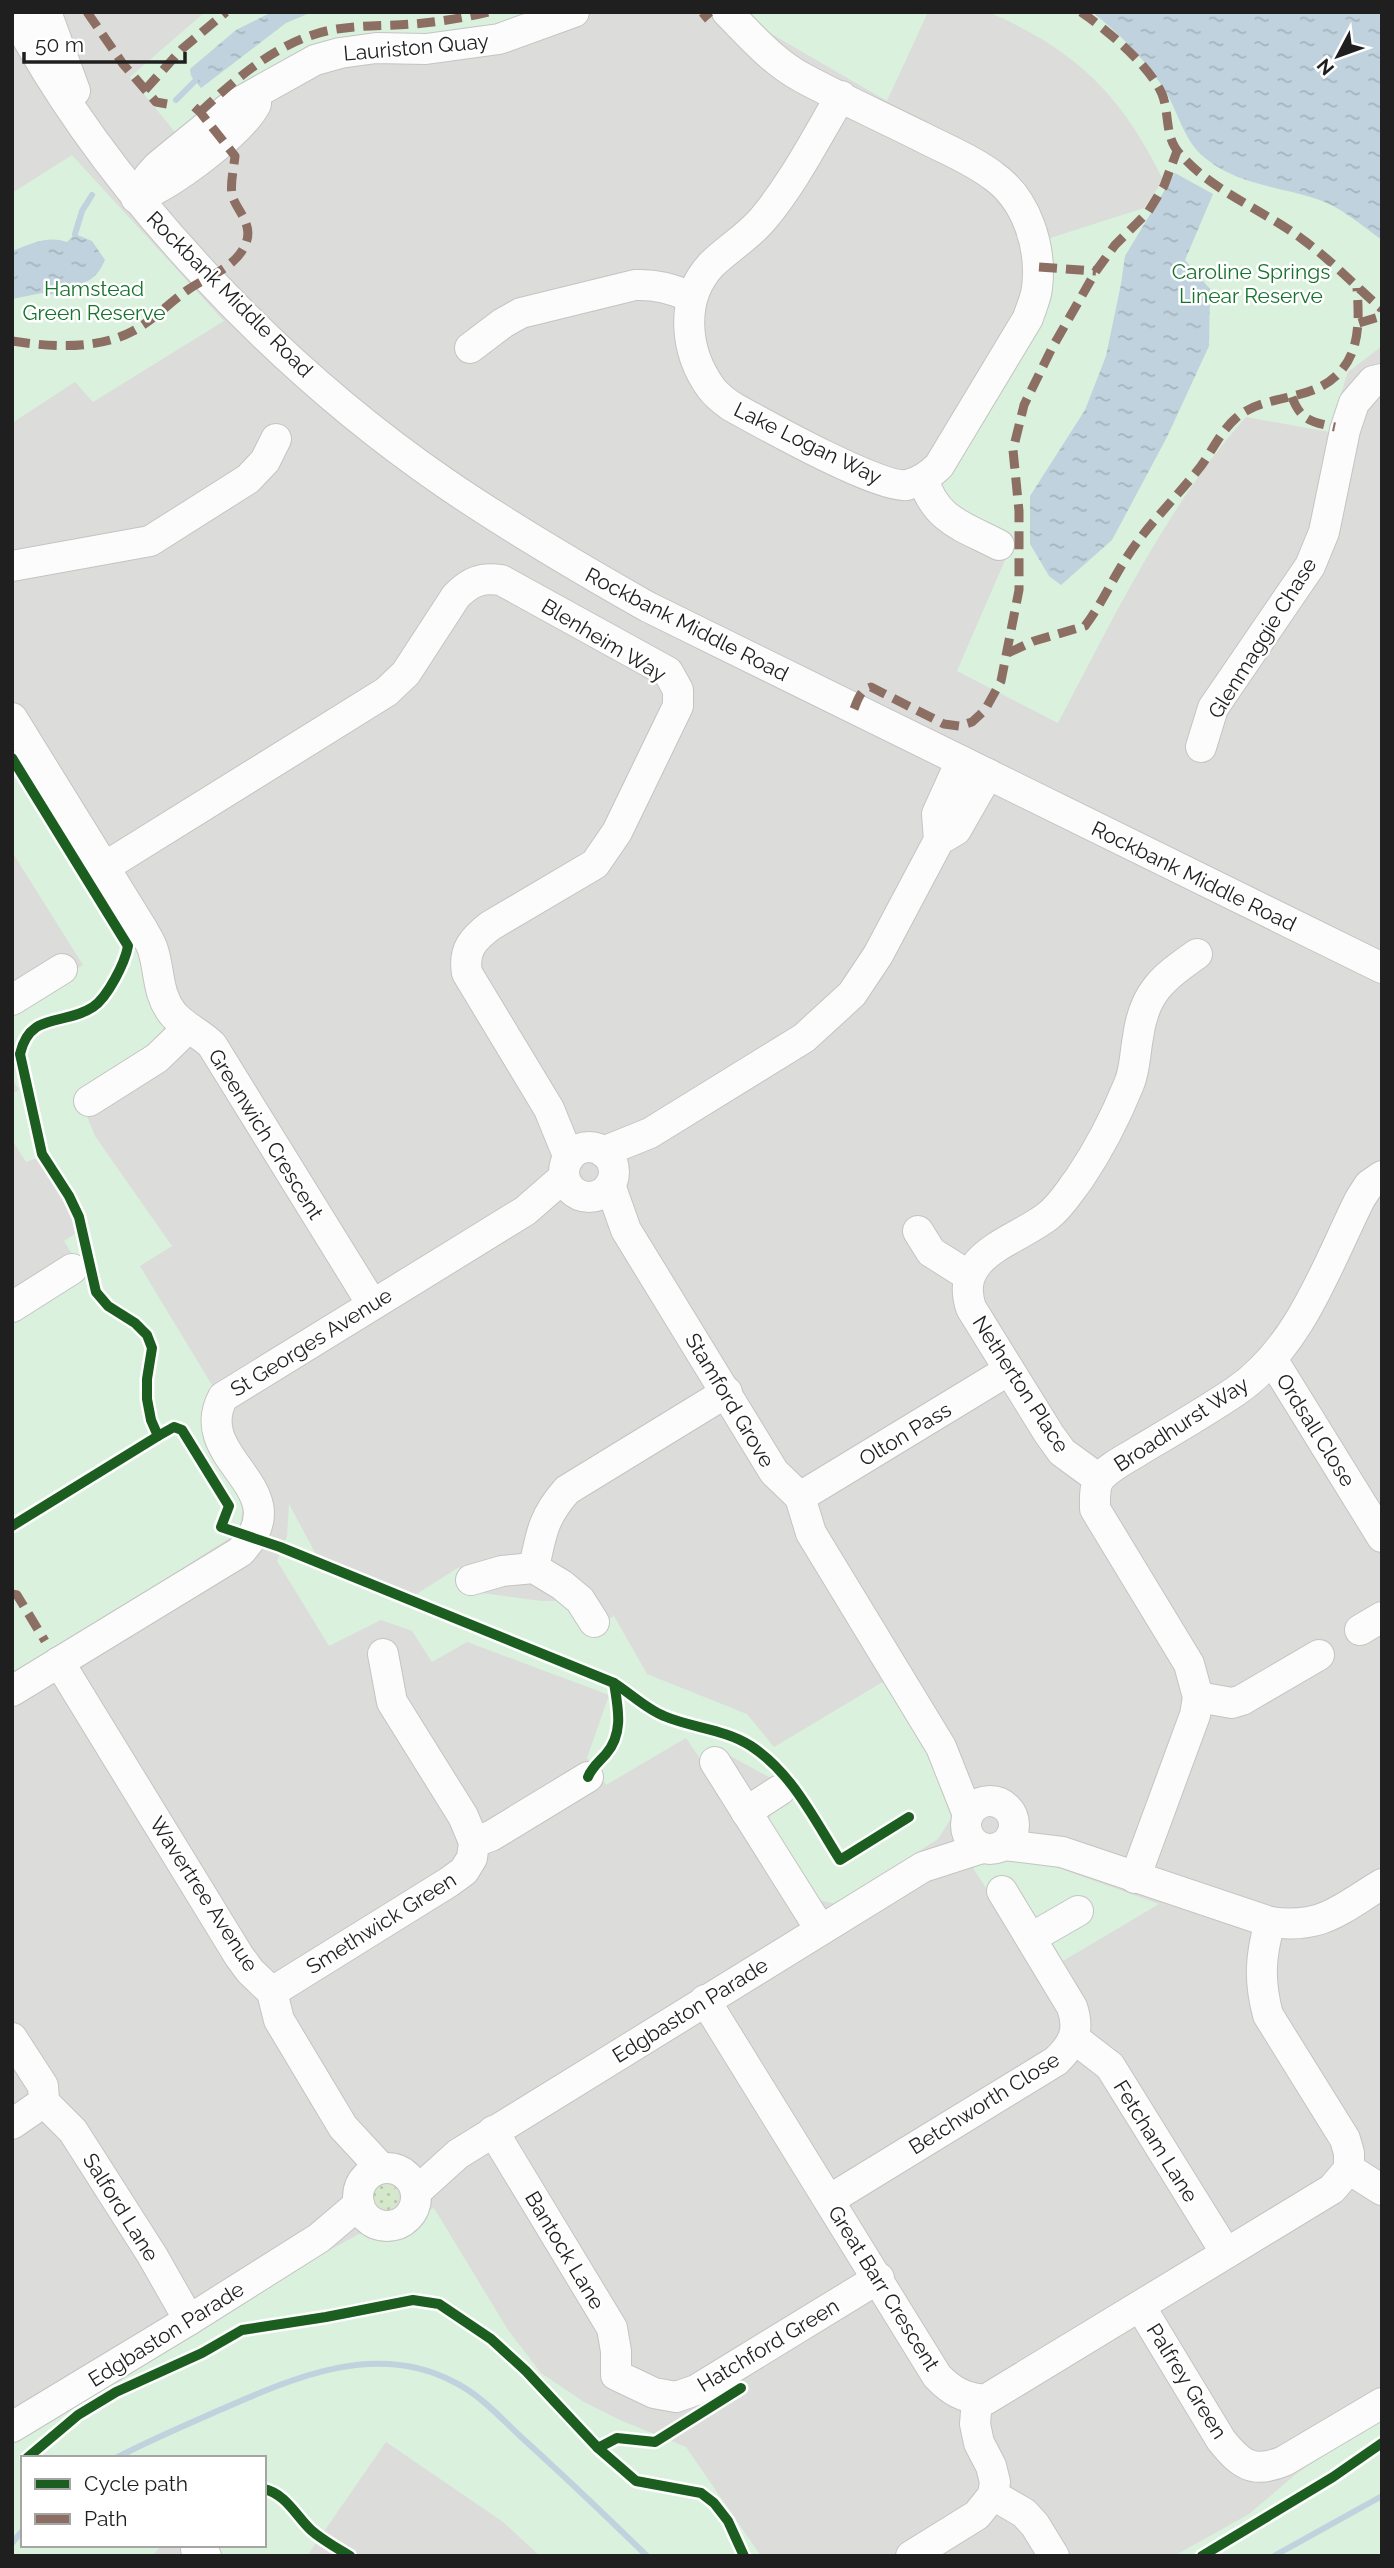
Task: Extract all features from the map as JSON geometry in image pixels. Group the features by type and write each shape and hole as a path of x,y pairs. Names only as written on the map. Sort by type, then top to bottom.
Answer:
{"street":[{"name":"Rockbank Middle Road","path":"13,12 34,53 136,198 209,278 286,355 365,422 443,482 553,554 648,607 1382,968"},
{"name":"Rockbank Middle Road","path":"46,12 93,137"},
{"name":"Lauriston Quay","path":"136,198 158,166 229,108 315,60 376,48 426,49 499,39 574,12"},
{"path":"727,12 747,24 783,65 994,175 1022,209 1035,239 1039,267 1037,291 1028,318 939,466 923,479 932,504 945,517 999,545"},
{"name":"Lake Logan Way","path":"841,96 788,186 762,221 712,264 699,279 691,297 689,333 697,364 712,390 731,406 874,479 905,485 923,479"},
{"path":"470,348 521,313 635,285 666,287 691,297"},
{"name":"Glenmaggie Chase","path":"1201,747 1213,708 1310,566 1324,532 1345,430 1354,403 1373,381 1382,379"},
{"path":"12,566 150,541 248,479 265,461 276,439"},
{"name":"Blenheim Way","path":"103,868 386,692 406,673 456,596 467,585 487,578 501,580 668,672 680,699 617,832 594,864 490,926 478,935 467,951 467,973 589,1172"},
{"name":"Greenwich Crescent","path":"12,718 143,930 153,950 161,993 170,1011 212,1045 372,1304"},
{"name":"St Georges Avenue","path":"939,840 937,814 961,761"},
{"name":"St Georges Avenue","path":"12,1691 240,1552 253,1538 259,1522 257,1500 219,1438 214,1424 217,1408 223,1397 804,1038 852,994 878,955 939,840 956,830 988,774"},
{"path":"918,1231 931,1252 969,1276 972,1267 983,1257 1048,1216 1059,1206 1090,1163 1129,1084 1139,1026 1152,994 1163,978 1198,954"},
{"path":"12,1000 62,969"},
{"path":"89,1101 157,1058 188,1028"},
{"name":"Stamford Grove","path":"589,1172 774,1472 800,1497 811,1533 987,1825"},
{"name":"Broadhurst Way","path":"1198,1697 1189,1664 1095,1509 1094,1496 1099,1479 1237,1390 1272,1359 1291,1335 1308,1305 1360,1199 1369,1185 1382,1175"},
{"path":"12,1307 72,1269"},
{"name":"Netherton Place","path":"969,1276 966,1293 971,1307 1009,1370 1062,1452 1099,1479"},
{"name":"Ordsall Close","path":"1272,1359 1382,1537"},
{"name":"Olton Pass","path":"800,1497 1009,1370"},
{"path":"534,1569 543,1527 551,1508 567,1490 727,1392"},
{"path":"471,1580 502,1572 534,1569 562,1585 580,1600 594,1622"},
{"path":"383,1654 392,1702 463,1816 474,1842 491,1836 588,1776"},
{"path":"1135,1878 1195,1715 1198,1697 1233,1703 1242,1700 1319,1655"},
{"name":"Wavertree Avenue","path":"59,1662 239,1956 272,1992 279,2020 381,2190"},
{"path":"715,1762 820,1929"},
{"path":"746,1812 780,1790"},
{"path":"987,1825 1270,1923 1295,1926 1314,1922 1328,1917 1382,1884"},
{"name":"Edgbaston Parade","path":"12,2427 318,2238 381,2190 458,2154 987,1825"},
{"name":"Smethwick Green","path":"272,1992 460,1874 472,1857 474,1842"},
{"name":"Betchworth Close","path":"829,2200 1056,2061 1075,2039 1077,2021 1072,2007 1002,1891"},
{"path":"1031,1938 1078,1911"},
{"path":"911,2556 977,2515 993,2495 995,2482 991,2466 979,2443 975,2424 977,2399 985,2400 998,2394 1332,2189 1349,2169 1349,2153 1345,2139 1268,2015 1262,1992 1261,1953 1270,1923"},
{"name":"Great Barr Crescent","path":"705,2000 937,2376 961,2395 977,2399"},
{"path":"12,2038 43,2086 44,2102 12,2124"},
{"name":"Fetcham Lane","path":"1075,2039 1110,2066 1226,2253"},
{"name":"Salford Lane","path":"44,2102 73,2131 152,2255 189,2320"},
{"name":"Bantock Lane","path":"493,2131 611,2328 616,2351 616,2375"},
{"path":"1349,2169 1382,2190"},
{"name":"Hatchford Green","path":"616,2375 654,2393 676,2397 696,2390 878,2278"},
{"name":"Palfrey Green","path":"1140,2306 1221,2440 1237,2459 1252,2467 1269,2467 1284,2460 1382,2403"},
{"path":"993,2495 1024,2513 1055,2556"}],"shaded area":[{"path":"12,12 1382,12 1382,2556 12,2556"}],"green space":[{"path":"205,12 536,12 481,31 320,45 179,137 130,77"},
{"path":"746,12 928,12 887,101 756,25"},
{"name":"Caroline Springs Linear Reserve","path":"988,12 1382,12 1382,346 1348,372 1329,432 1246,417 1217,452 1166,525 1121,603 1058,723 957,671 1012,544 941,497 943,479 1047,239 1144,208 1163,180 1131,123 1093,78 1046,42"},
{"name":"Hamstead Green Reserve","path":"72,155 224,321 93,402 75,382 12,423 12,193"},
{"path":"12,738 138,944 164,1021 163,1039 79,1096 95,1136 172,1246 140,1266 215,1390 204,1400 206,1434 244,1499 239,1532 12,1677 12,1322 85,1275 64,1241 87,1226 41,1157 26,1162 12,1140 12,1094 19,1090 12,1079 12,1010 83,965 12,852"},
{"path":"289,1504 318,1558 412,1597 459,1567 474,1592 541,1601 568,1601 584,1632 614,1616 647,1674 747,1714 774,1747 886,1680 948,1789 955,1812 938,1839 837,1904 813,1899 768,1826 776,1781 725,1753 705,1766 686,1738 606,1785 587,1758 609,1695 467,1642 432,1662 412,1631 381,1620 329,1646 277,1561 287,1536"},
{"path":"1025,1856 1159,1904 1063,1961 1016,1885 988,1891 971,1865"},
{"path":"386,2184 395,2188 399,2197 395,2206 386,2210 377,2206 373,2197 377,2188"},
{"path":"434,2208 508,2330 541,2373 584,2402 686,2447 761,2556 540,2556 503,2522 386,2442 307,2556 225,2556 213,2547 266,2547 266,2456 21,2456 21,2547 160,2547 153,2556 12,2556 12,2442 265,2285 359,2234 405,2233 421,2213"},
{"path":"1382,2416 1382,2556 1174,2556 1249,2514 1296,2474"}],"water":[{"path":"272,12 312,12 286,23 201,88 191,76 190,69 236,30"},
{"path":"1092,12 1382,12 1382,240 1324,201 1246,180 1209,161 1194,147 1167,94 1143,60"},
{"path":"1175,173 1213,194 1185,260 1210,289 1209,346 1167,437 1112,540 1061,585 1049,576 1030,544 1030,496 1085,410 1106,356 1125,256"},
{"path":"75,234 92,241 105,260 95,275 90,280 56,295 42,293 12,299 12,251 46,240 67,242"}],"waterway":[{"path":"176,100 195,81"},
{"path":"75,234 82,211 92,195"},
{"path":"120,2456 250,2397 307,2376 336,2368 396,2364 425,2370 472,2393 647,2556"},
{"path":"1274,2556 1382,2496"},
{"path":"12,2543 21,2532"}],"marked path":[{"path":"87,12 123,64 156,102 167,104"},
{"path":"145,90 182,49 226,12"},
{"path":"200,112 263,60 280,49 317,33 346,28 432,22 488,12"},
{"path":"702,19 710,12"},
{"path":"1081,12 1126,49 1156,83 1162,94 1169,133 1175,147 1193,167 1223,190 1302,239 1382,309"},
{"path":"12,341 74,345 119,337 148,322 189,289 229,265 242,251 248,230 232,194 235,156 191,104"},
{"path":"854,709 858,698 871,687 944,724 959,726 972,722 985,710 1001,681 1019,590 1019,511 1013,450 1024,405 1052,348 1096,271 1115,245 1148,212 1164,186 1177,151"},
{"path":"1039,267 1096,271"},
{"path":"1008,653 1034,641 1085,626 1135,545 1201,466 1221,435 1236,418 1260,405 1314,390 1338,374 1346,365 1355,345 1358,322 1357,288"},
{"path":"1359,323 1382,316"},
{"path":"1292,397 1303,416 1335,427"},
{"path":"12,1594 17,1595 45,1641"}],"cycle path":[{"path":"12,758 128,946 115,980 93,1007 82,1013 40,1025 25,1040 20,1054 42,1154 79,1217 96,1292 108,1306 135,1323 147,1335 152,1348 147,1399 151,1420 158,1436 174,1427 182,1430 229,1506 221,1527 280,1547 614,1683 664,1716 741,1740 779,1769 840,1860 909,1817"},
{"path":"12,1526 158,1436"},
{"path":"588,1777 615,1738 618,1720 614,1683"},
{"path":"29,2456 78,2415 116,2392 202,2353 242,2330 413,2300 439,2304 491,2339 526,2371 598,2448 636,2481 701,2493 714,2503 728,2521 744,2556"},
{"path":"598,2448 617,2438 655,2442 741,2388"},
{"path":"1202,2556 1333,2477 1382,2443"},
{"path":"266,2490 279,2496 315,2534 350,2556"}]}
